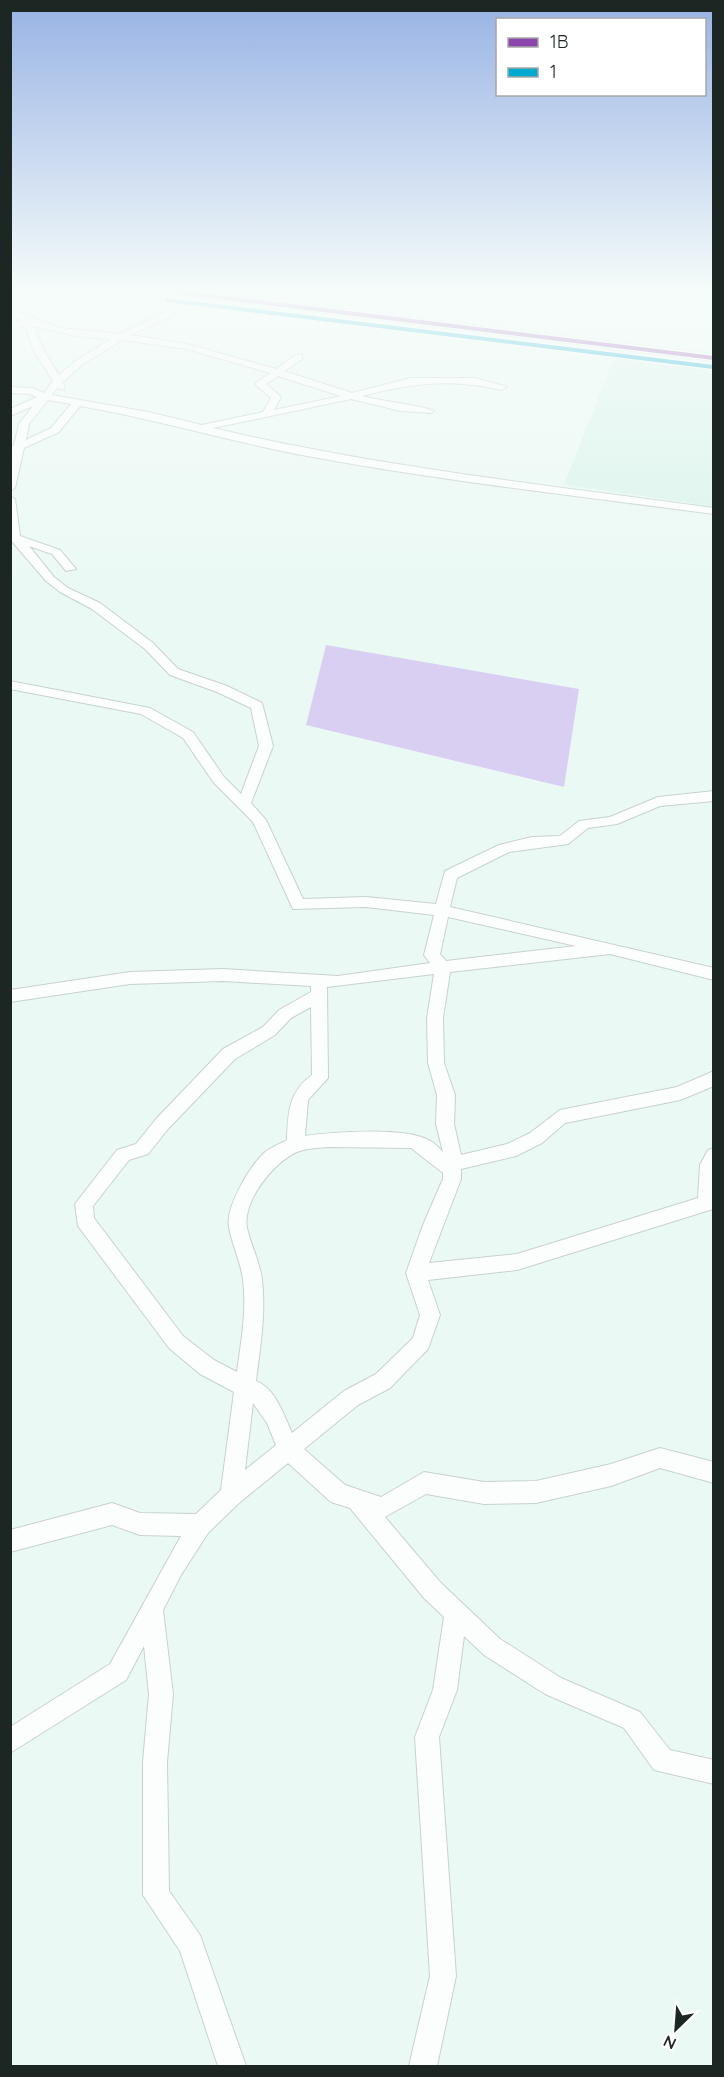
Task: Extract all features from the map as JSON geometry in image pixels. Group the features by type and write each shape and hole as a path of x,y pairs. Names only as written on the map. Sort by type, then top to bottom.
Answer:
{"street":[{"path":"24,388 45,397 203,427 303,452 364,463 714,511"},
{"path":"10,488 14,450 24,424 52,388"},
{"path":"64,388 75,402"},
{"path":"265,388 276,397 268,412"},
{"path":"327,388 390,408 429,411"},
{"path":"203,427 268,412 312,406 380,388"},
{"path":"10,390 32,391"},
{"path":"10,413 45,397"},
{"path":"14,450 55,430 75,402"},
{"path":"10,499 13,536 50,579 64,590 96,606 149,646 174,672 222,689 257,706 266,746 244,803"},
{"path":"13,536 56,552 70,569"},
{"path":"10,685 145,711 188,735 205,756 219,780 259,820 298,905 366,902 441,910 714,974"},
{"path":"10,1741 118,1672 173,1567 200,1525 231,1495 351,1398 383,1381 421,1342 430,1315 416,1273 432,1225 452,1179 452,1151 445,1124 446,1095 436,1063 435,1018 443,968 432,955 450,875 479,857 532,840 564,841 584,824 612,821 658,802 714,796"},
{"path":"610,948 338,982 319,988 285,1014 269,1031 229,1054 162,1124 142,1149 123,1155 84,1204 86,1220 176,1342 207,1367 243,1386 257,1390 276,1417 288,1449 339,1494 382,1508 424,1484 484,1493 536,1492 611,1475 660,1458 714,1473"},
{"path":"10,996 130,978 223,975 319,988"},
{"path":"296,1144 297,1101 305,1087 320,1078 319,988"},
{"path":"452,1167 510,1151 536,1138 560,1118 680,1093 714,1078"},
{"path":"231,1495 243,1386 253,1323 253,1281 247,1251 238,1228 237,1214 247,1193 270,1159 296,1144 330,1140 411,1141 423,1145 452,1167"},
{"path":"416,1273 470,1265 517,1262 707,1203 709,1165 714,1155"},
{"path":"357,1500 432,1590 492,1647 553,1686 632,1720 663,1761 714,1772"},
{"path":"10,1540 111,1514 140,1524 200,1525"},
{"path":"152,1609 161,1694 155,1762 156,1896 191,1944 232,2067"},
{"path":"423,2067 443,1976 427,1737 445,1690 456,1613"}],"shaded area":[{"path":"602,388 713,388 713,506 564,485"},
{"path":"326,645 579,689 564,787 306,725"}]}
